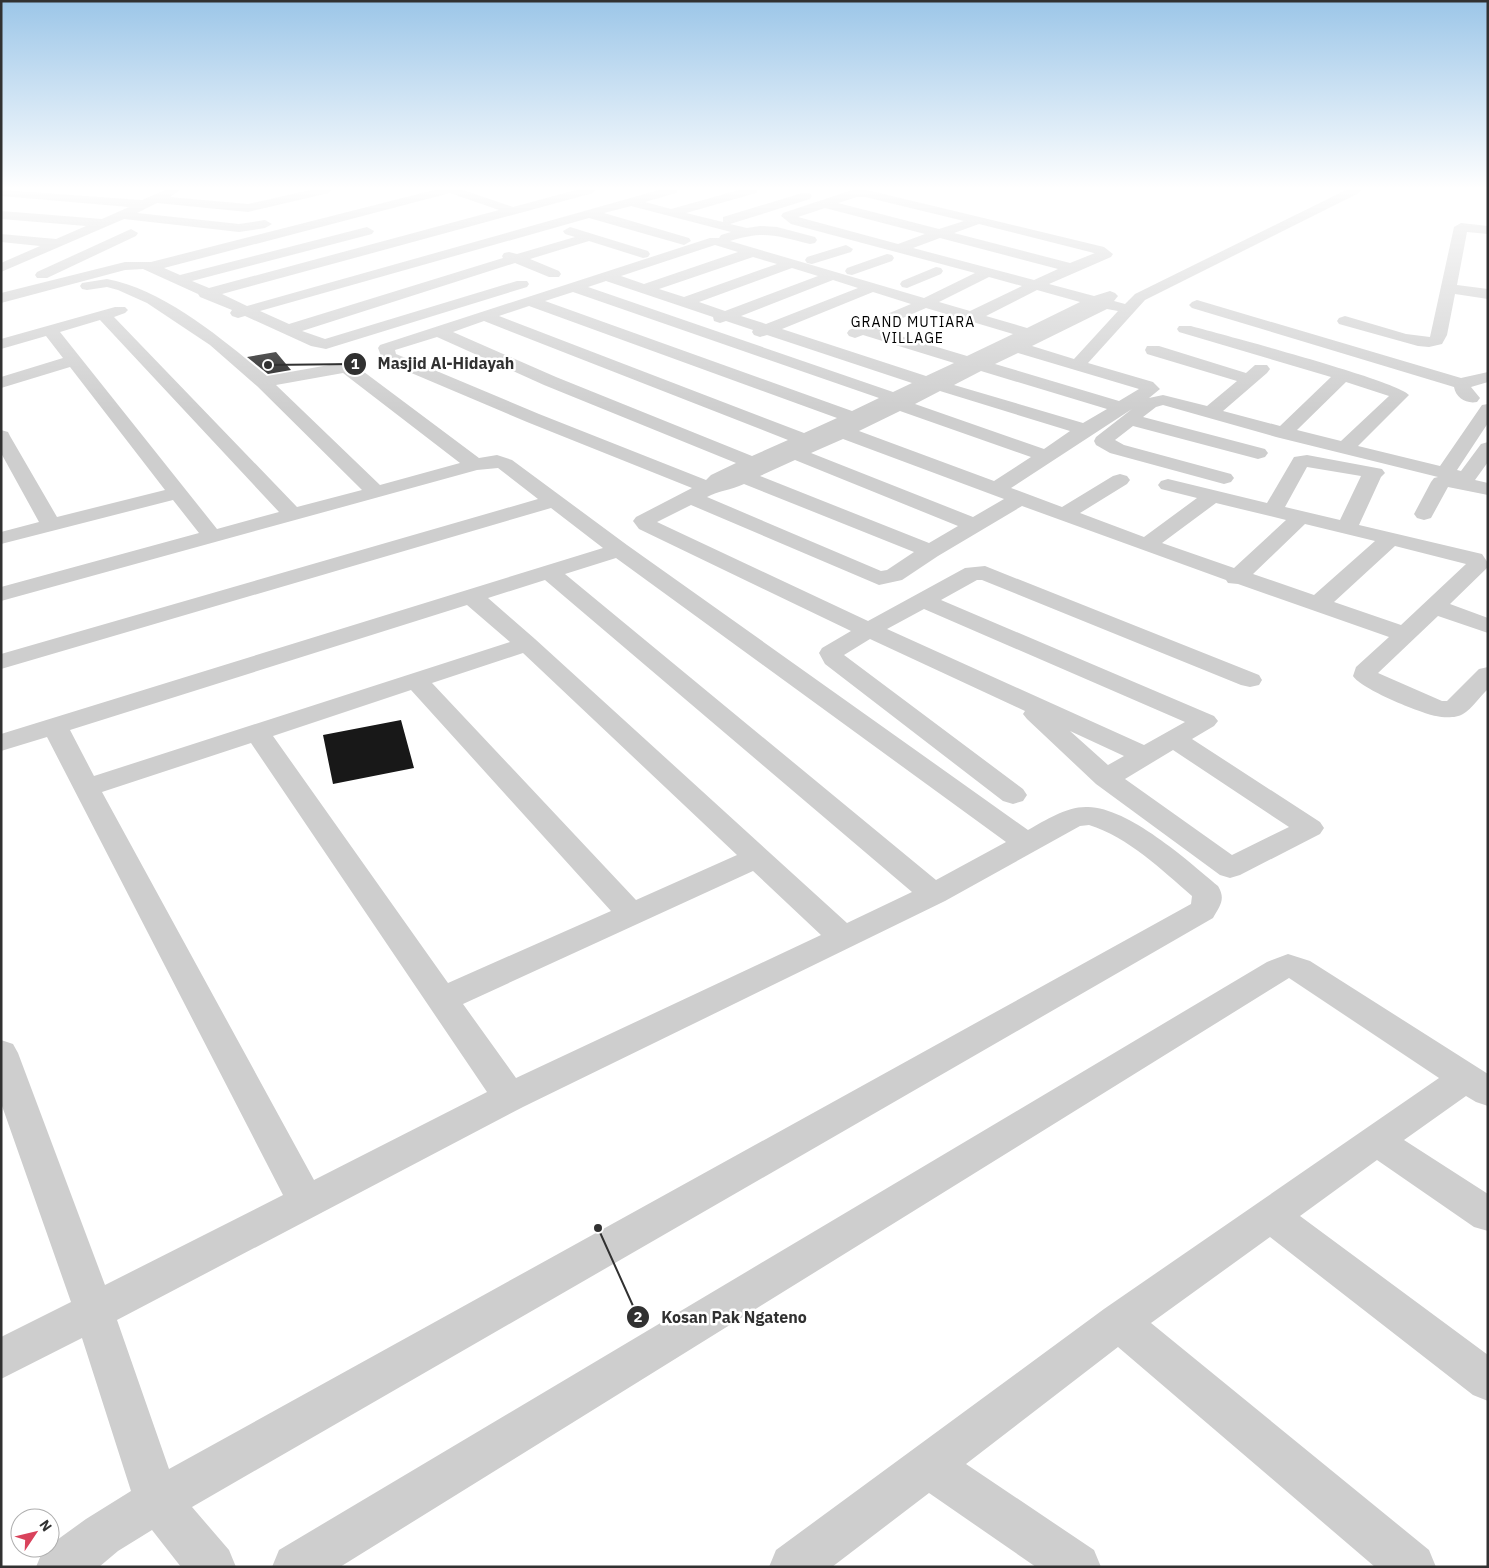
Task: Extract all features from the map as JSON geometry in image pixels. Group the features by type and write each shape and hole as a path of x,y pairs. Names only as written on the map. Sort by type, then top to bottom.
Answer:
{"street":[{"path":"1,270 15,263"},
{"path":"42,276 69,263"},
{"path":"149,267 163,263"},
{"path":"178,280 242,263"},
{"path":"205,294 321,263"},
{"path":"219,319 416,263"},
{"path":"288,330 499,263"},
{"path":"528,263 554,274"},
{"path":"646,263 392,345 386,348 389,357 704,491 872,577 879,578 894,575 930,551 1020,499"},
{"path":"644,289 719,263"},
{"path":"852,271 870,263"},
{"path":"907,284 936,271 918,263"},
{"path":"938,263 987,273 1034,286 1111,296 1140,296"},
{"path":"1052,263 1071,268"},
{"path":"971,316 1083,263"},
{"path":"1149,277 1179,263"},
{"path":"1077,366 1140,296 1205,263"},
{"path":"1345,321 1416,341 1435,341 1438,339 1453,263"},
{"path":"1,309 138,264 149,267 205,294 317,343 326,344 571,268"},
{"path":"318,264 440,310"},
{"path":"684,302 790,264 1031,334"},
{"path":"1,270 85,282 107,283 122,286 152,300 216,342 264,382 376,492"},
{"path":"821,346 906,312 987,273"},
{"path":"606,276 932,384 1085,430"},
{"path":"693,328 832,276"},
{"path":"1,298 85,282"},
{"path":"572,287 734,342 1046,456"},
{"path":"734,342 870,288"},
{"path":"1448,288 1488,294"},
{"path":"1111,296 1128,308"},
{"path":"1013,346 1031,334 1111,296"},
{"path":"1111,296 1013,346 932,384 795,448 718,480 704,491 643,521 646,525 869,630 1146,756"},
{"path":"1,344 152,300"},
{"path":"529,301 647,345 668,364"},
{"path":"1197,305 1463,384 1473,379 1488,377"},
{"path":"906,312 1147,386 1151,389 1125,413 1103,441 1117,448 1224,478"},
{"path":"104,315 292,514"},
{"path":"484,316 647,379 795,448 975,525"},
{"path":"1185,329 1343,375 1388,389 1400,395 1345,448"},
{"path":"50,330 212,537"},
{"path":"862,330 1258,453"},
{"path":"438,331 592,398 743,471 930,551"},
{"path":"647,379 714,336"},
{"path":"600,361 647,345"},
{"path":"1153,350 1249,379"},
{"path":"996,489 1085,430 1156,400 1216,407 1278,356"},
{"path":"1,383 75,360"},
{"path":"668,364 689,360 842,426 1020,499 1236,578 1404,634"},
{"path":"264,382 346,367 475,466"},
{"path":"570,389 622,370"},
{"path":"1283,433 1343,375"},
{"path":"491,399 550,381"},
{"path":"1445,472 1488,408 1466,395 1462,389 1463,384"},
{"path":"1174,387 1216,407 1283,433 1445,472 1488,490"},
{"path":"533,418 592,398"},
{"path":"1,436 51,525"},
{"path":"1464,481 1488,448"},
{"path":"1,594 292,514 497,461 504,464 619,550 1028,844"},
{"path":"1272,511 1300,461 1402,478"},
{"path":"1347,528 1373,473"},
{"path":"1064,514 1120,480"},
{"path":"1424,514 1441,482 1464,481"},
{"path":"1168,485 1211,497 1466,556 1478,563 1365,672 1365,676 1369,680 1438,709 1448,710 1454,709 1488,674"},
{"path":"1,538 177,492"},
{"path":"1146,545 1211,497"},
{"path":"1,662 553,501"},
{"path":"1236,578 1301,517"},
{"path":"1317,605 1391,538"},
{"path":"1,743 619,550"},
{"path":"549,572 934,894"},
{"path":"1013,795 834,659 831,653 973,573 985,573 1250,680"},
{"path":"471,596 527,644 843,937"},
{"path":"925,601 1205,721 1106,778"},
{"path":"1433,606 1488,626"},
{"path":"86,788 527,644"},
{"path":"416,680 631,913"},
{"path":"1016,696 1106,778 1230,868 1310,828 1174,740"},
{"path":"55,726 306,1202"},
{"path":"257,732 444,999 510,1098"},
{"path":"1,1359 510,1098 934,894 1071,819 1089,816 1117,824 1182,871 1207,893 1207,902 1202,911 156,1501 102,1534 60,1567"},
{"path":"444,999 756,858"},
{"path":"296,1567 1278,970 1288,966 1299,969 1476,1085 1376,1140 1119,1322 793,1567"},
{"path":"1,1053 94,1311 156,1501 199,1551"},
{"path":"1376,1140 1488,1215"},
{"path":"1271,1216 1488,1381"},
{"path":"1119,1322 1412,1567"},
{"path":"929,1466 1076,1567"}],"building":[{"path":"276,352 291,370 268,374 247,357"},
{"path":"401,720 414,768 333,784 323,735"}],"place":[{"name":"Masjid Al-Hidayah","path":"268,365"},
{"name":"Kosan Pak Ngateno","path":"598,1228"}],"district":[{"name":"GRAND MUTIARA VILLAGE","path":"913,330"}]}
